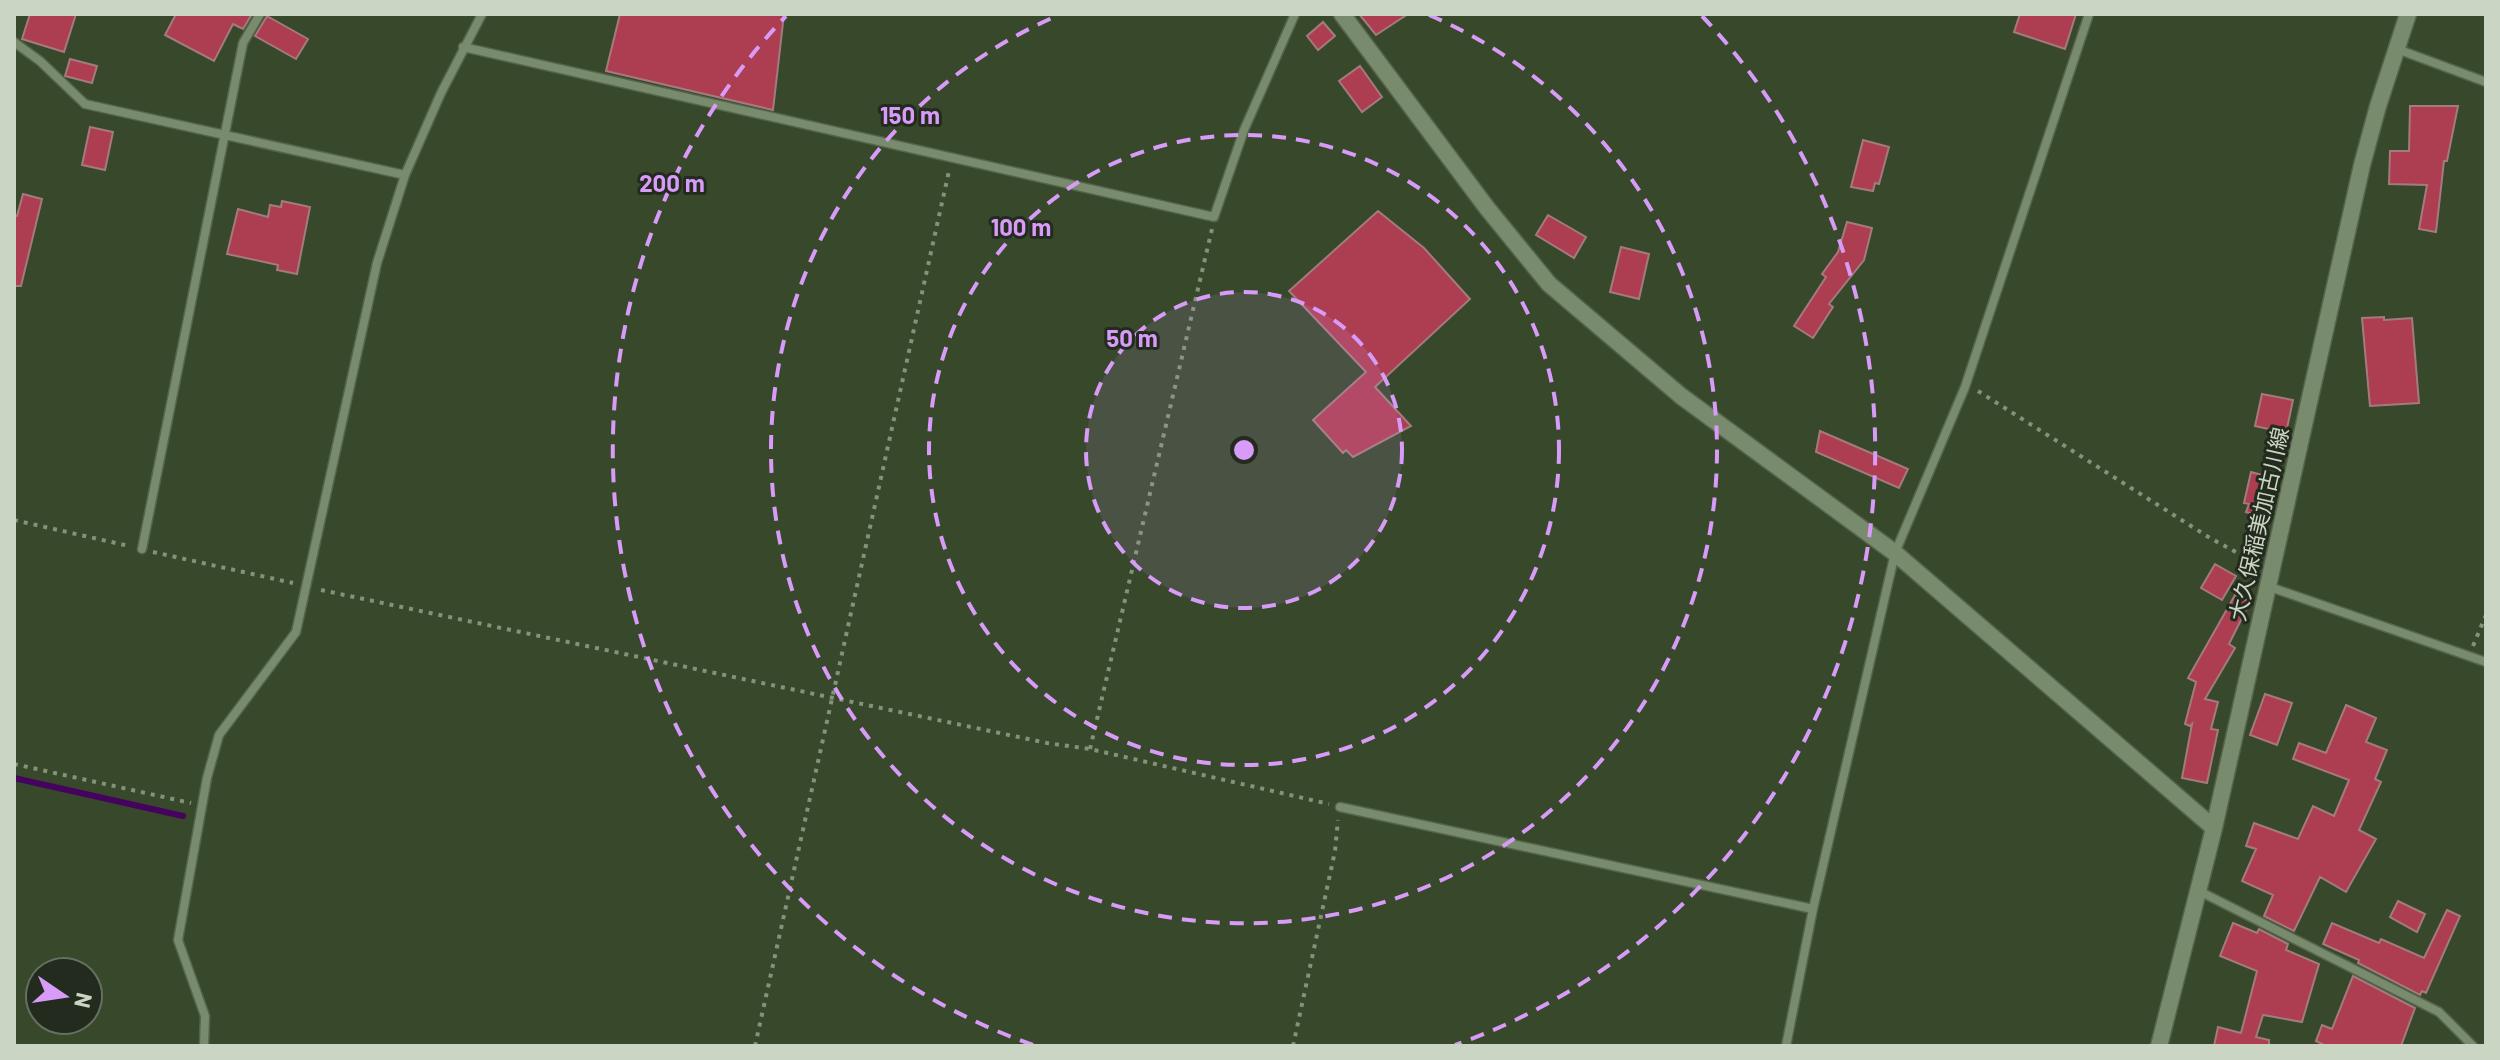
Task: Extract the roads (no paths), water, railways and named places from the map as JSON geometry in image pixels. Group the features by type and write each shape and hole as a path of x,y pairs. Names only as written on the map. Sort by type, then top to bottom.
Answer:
{"street":[{"path":"142,549 243,43 260,14"},
{"path":"204,1046 205,1016 178,940 202,805 219,735 296,632 377,263 405,175 463,47 482,14"},
{"path":"463,47 1214,217 1244,130 1295,14"},
{"path":"1342,14 1487,208 1549,284 1681,396 1895,553 2214,828"},
{"path":"1786,1046 1813,909 1895,553 1965,387 2089,14"},
{"name":"大久保稲美加古川線","path":"2159,1046 2214,828 2362,165 2408,14"},
{"path":"14,42 40,61 85,104 405,175"},
{"path":"2396,49 2486,82"},
{"path":"2267,586 2486,662"},
{"path":"1340,807 1813,909"},
{"path":"2198,890 2439,1012 2473,1046"}],"waterway":[{"path":"14,778 183,816"}]}
